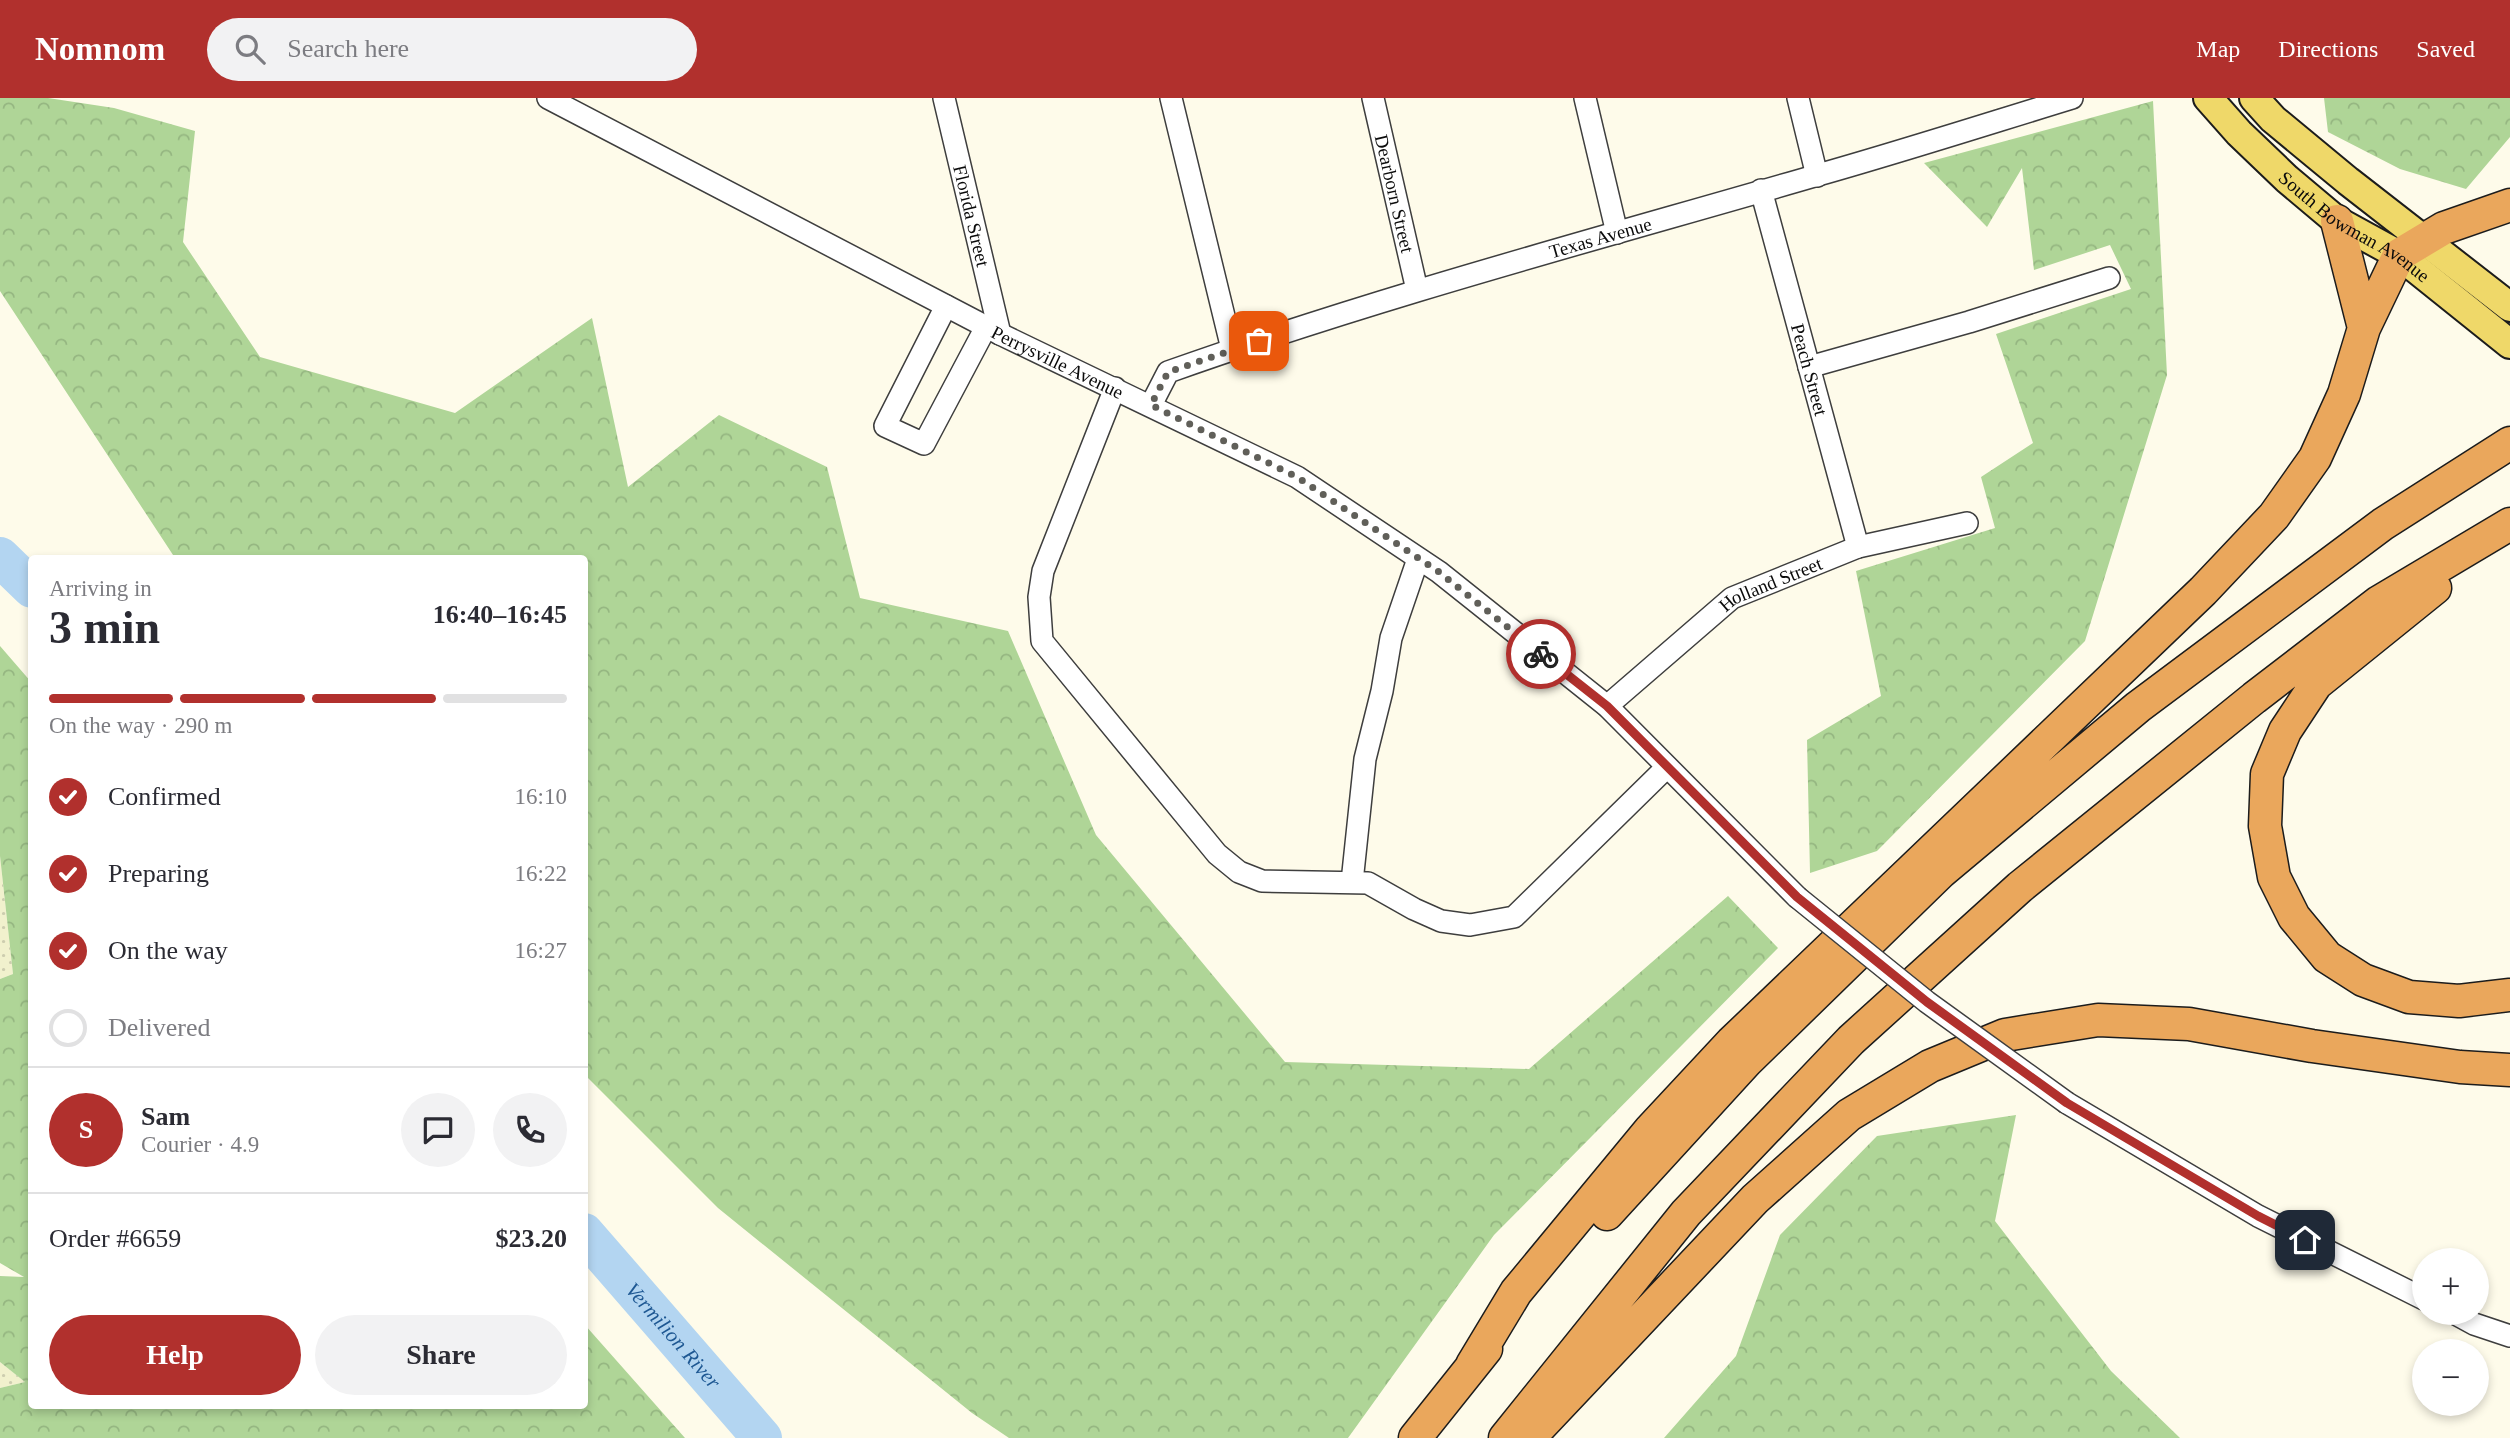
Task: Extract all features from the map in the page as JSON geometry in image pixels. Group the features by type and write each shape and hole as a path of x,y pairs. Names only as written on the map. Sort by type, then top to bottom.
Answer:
{"highway":[{"path":"1472,1365 1516,1292 1650,1130 1732,1042 2203,591 2274,516 2315,458 2344,394 2364,328 2412,247 2444,228 2510,205"},
{"path":"2337,221 2364,328"},
{"path":"1415,1438 1472,1365 1746,1061 1941,872 2160,691 2383,524 2510,443"},
{"path":"2510,525 2316,684 2285,731 2267,774 2265,826 2274,877 2294,918 2327,957 2363,980 2409,997 2459,1001 2510,995"},
{"path":"1529,1438 1552,1400 1686,1213 1851,1040 2020,887 2254,698 2379,602 2510,525"},
{"path":"1505,1438 1552,1400 1755,1199 1849,1115 1930,1066 2005,1035 2098,1020 2189,1024 2420,1062 2510,1070"}],"main road":[{"name":"South Bowman Avenue","path":"2207,98 2287,179 2337,221 2412,247 2510,307"},
{"name":"South Bowman Avenue","path":"2254,98 2510,344"}],"street":[{"name":"Perrysville Avenue","path":"548,98 993,331 1297,477 1439,572 1607,706 1797,897 1927,1002 2067,1103 2258,1216 2412,1292"},
{"name":"Florida Street","path":"944,98 993,331"},
{"path":"1171,98 1232,349"},
{"name":"Dearborn Street","path":"1373,98 1416,290"},
{"path":"1585,98 1617,233"},
{"path":"1798,98 1817,176"},
{"name":"Texas Avenue","path":"1151,405 1168,372 1232,349 1416,290 1817,176 2072,98"},
{"name":"Peach Street","path":"1761,190 1858,547"},
{"path":"1809,367 1969,322 2109,278"},
{"path":"946,306 885,426 924,444 993,331"},
{"path":"1115,388 1044,571 1039,597 1042,640 1217,855 1239,872 1262,881 1368,883 1441,921 1470,925 1514,917 1667,766"},
{"name":"Holland Street","path":"1607,706 1732,598 1858,547 1967,523"},
{"path":"1352,883 1365,759 1382,691 1391,638 1418,559"},
{"path":"2477,1325 2510,1336"}],"green space":[{"path":"0,98 48,98 114,108 195,131 183,242 260,357 455,413 592,318 628,487 719,415 827,467 860,598 1008,631 1096,835 1285,1062 1529,1069 1728,896 1778,948 1494,1235 1348,1438 1009,1438 972,1413 718,1208 588,1078 588,555 173,555 0,291"},
{"path":"2324,98 2510,98 2510,137 2466,189 2400,169 2328,132"},
{"path":"2153,101 2167,375 2085,641 1877,851 1810,873 1807,740 1881,696 1856,571 1995,528 1981,477 2033,443 1996,334 2131,289 2110,245 2034,270 2022,168 1987,227 1924,163"},
{"path":"0,646 28,678 28,1409 588,1409 588,1328 685,1438 0,1438 0,1388 25,1382 0,1362 0,1276 24,1277 0,1263 0,979 13,974 0,856"},
{"path":"0,856 13,974 0,979"},
{"path":"2016,1115 1995,1221 2111,1371 2180,1438 1664,1438 1736,1356 1780,1235 1877,1136"},
{"path":"0,1362 25,1382 0,1388"}],"waterway":[{"name":"Vermilion River","path":"0,557 28,584"},
{"name":"Vermilion River","path":"588,1238 762,1438"}],"way so far":[{"path":"1259,341 1168,372 1151,405 1297,477 1439,572 1541,654"}],"route":[{"path":"1541,654 1607,706 1797,897 1927,1002 2067,1103 2258,1216 2305,1240"}]}
